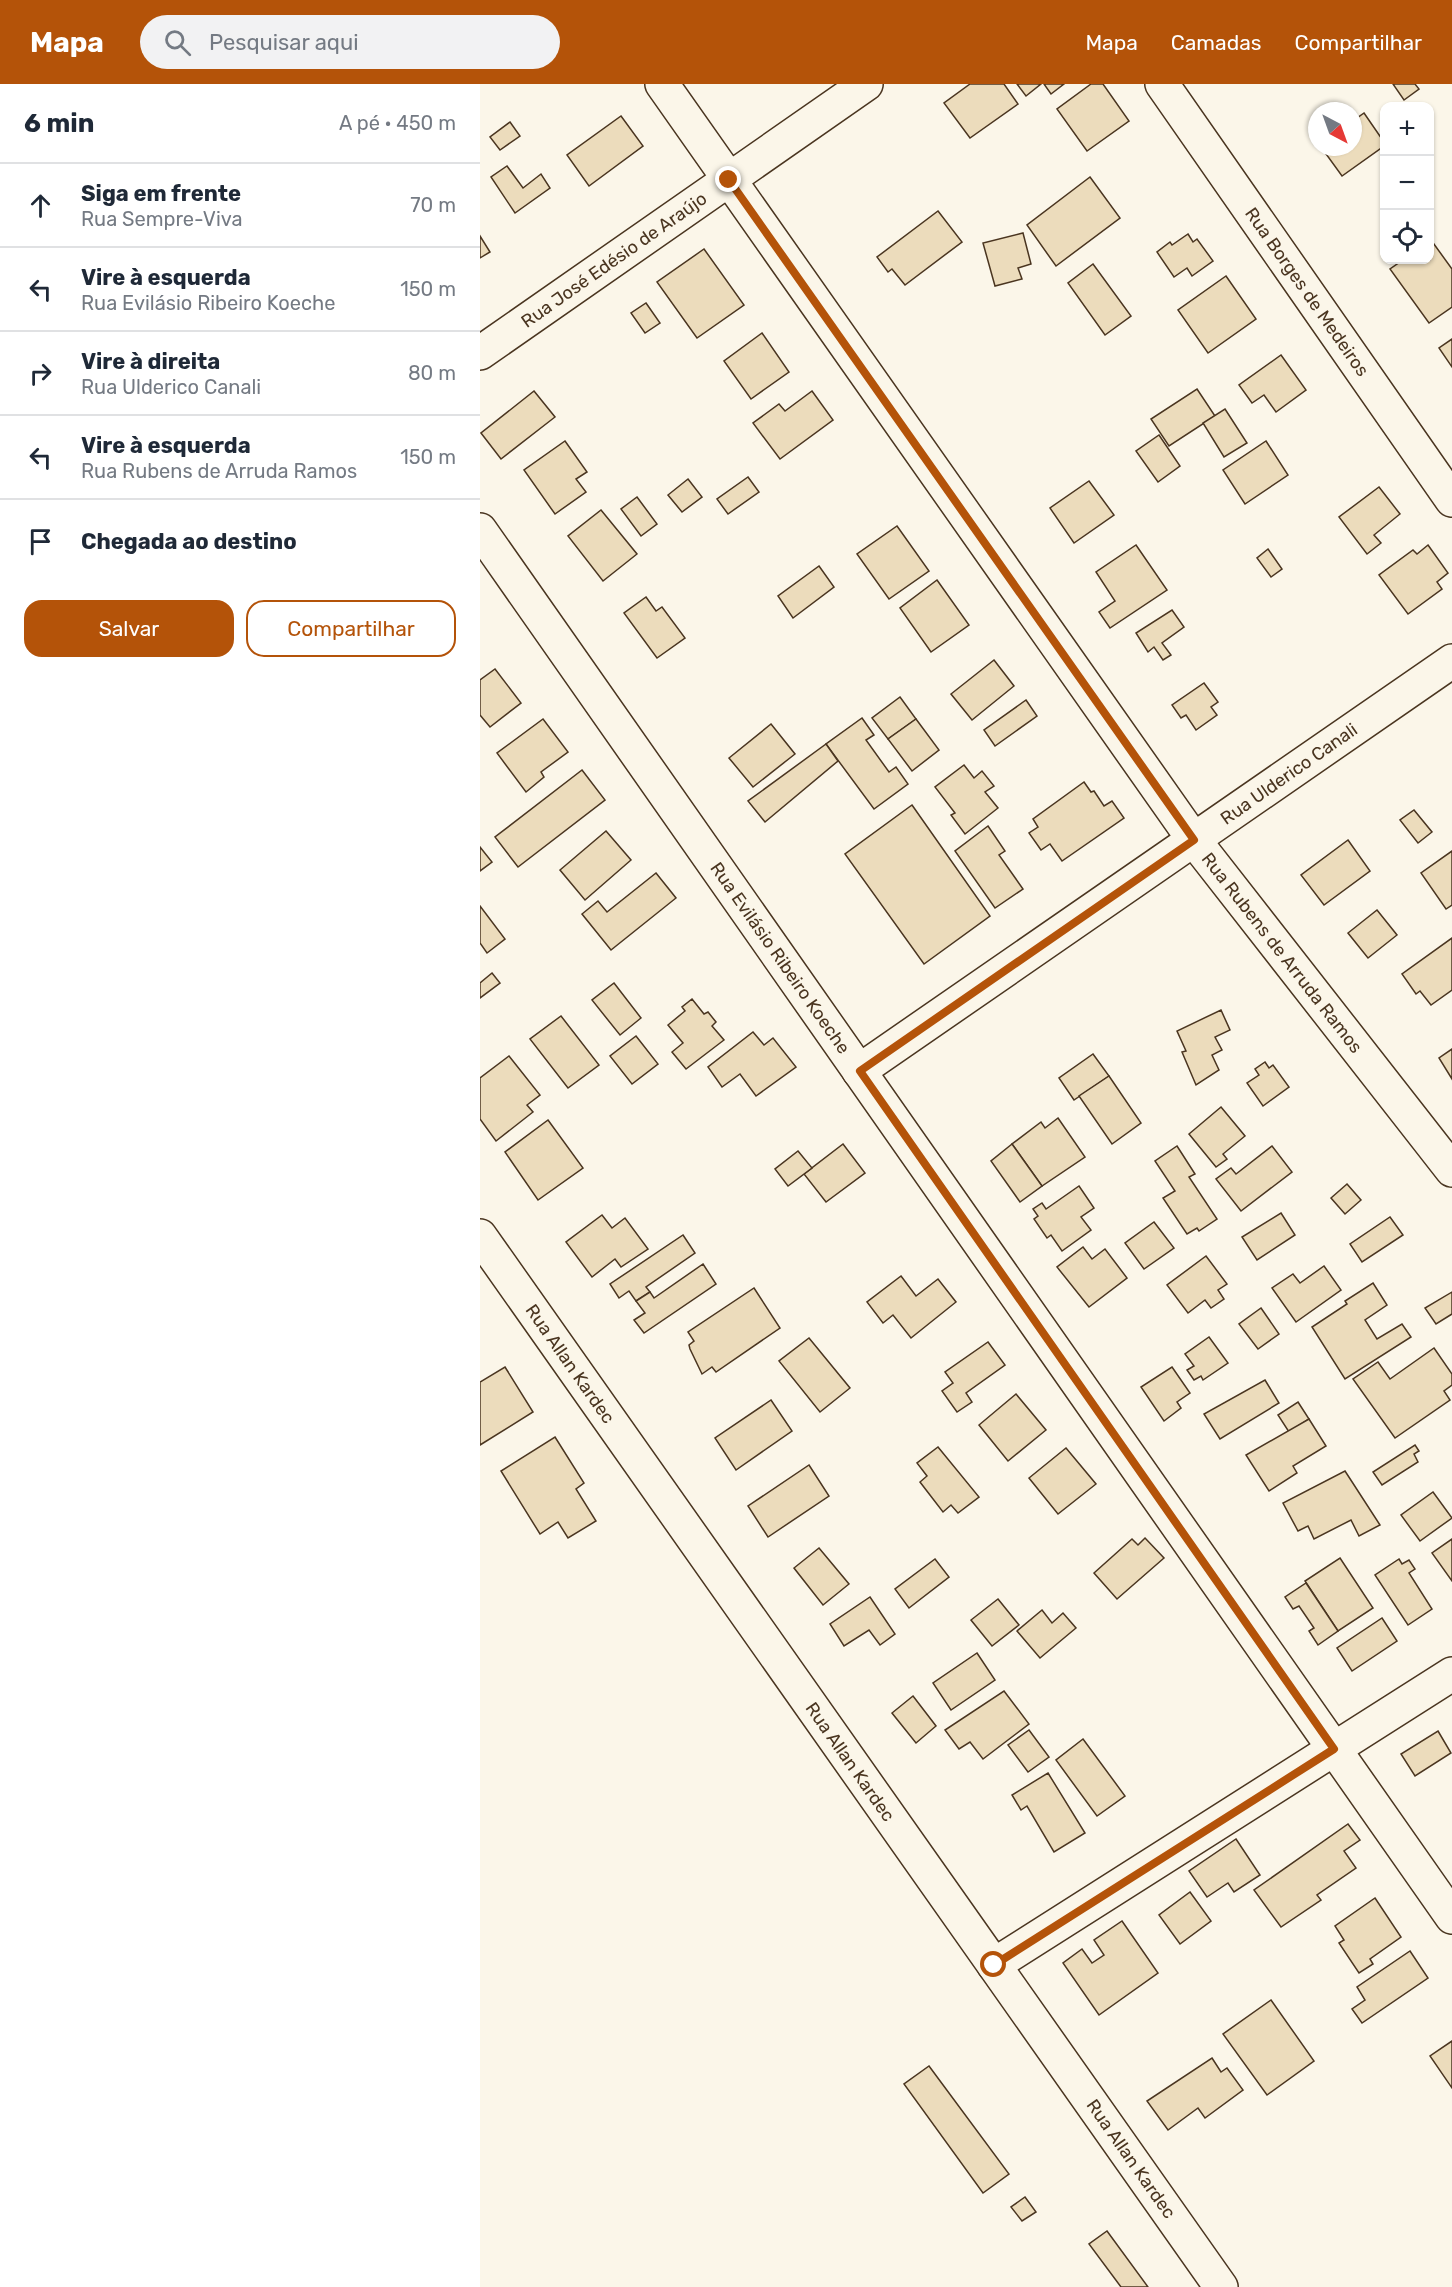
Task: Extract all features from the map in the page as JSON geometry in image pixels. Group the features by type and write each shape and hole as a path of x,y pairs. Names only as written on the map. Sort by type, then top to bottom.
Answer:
{"street":[{"name":"Rua Rubens de Arruda Ramos","path":"662,84 1194,840 1452,1170"},
{"name":"Rua José Edésio de Araújo","path":"480,353 866,84"},
{"name":"Rua Borges de Medeiros","path":"1162,84 1452,500"},
{"name":"Rua Evilásio Ribeiro Koeche","path":"480,530 1452,1917"},
{"name":"Rua Ulderico Canali","path":"860,1071 1452,661"},
{"name":"Rua Allan Kardec","path":"480,1236 1221,2287"},
{"path":"994,1965 1452,1674"}],"building":[{"path":"970,84 1004,84 1018,104 970,138 944,103"},
{"path":"1017,84 1041,84 1026,96"},
{"path":"1044,84 1064,84 1051,94"},
{"path":"1091,84 1103,84 1129,121 1087,151 1057,109"},
{"path":"1393,84 1415,84 1419,89 1404,100"},
{"path":"1364,113 1380,136 1380,149 1342,176 1328,156 1362,156 1362,114"},
{"path":"621,116 643,146 589,186 567,155"},
{"path":"510,122 520,136 500,150 490,137"},
{"path":"507,166 523,188 541,174 550,188 515,213 491,177"},
{"path":"1090,177 1120,218 1056,266 1027,225"},
{"path":"938,211 962,242 905,285 892,269 888,272 877,257"},
{"path":"1023,233 1031,264 1018,268 1022,279 995,286 983,243"},
{"path":"1188,234 1193,242 1197,239 1213,261 1192,276 1187,268 1174,277 1157,252 1170,242 1172,245"},
{"path":"480,236 490,252 480,258"},
{"path":"1434,244 1452,269 1452,307 1429,323 1390,269 1397,264 1434,264"},
{"path":"704,249 744,305 697,338 657,282"},
{"path":"1093,264 1131,316 1105,335 1068,283"},
{"path":"1226,276 1256,319 1208,353 1178,310"},
{"path":"646,303 660,323 645,333 631,313"},
{"path":"762,333 789,372 751,399 724,361"},
{"path":"1452,339 1452,367 1439,348"},
{"path":"1281,355 1306,390 1276,412 1264,395 1252,403 1239,385"},
{"path":"1197,389 1215,416 1169,446 1151,419"},
{"path":"534,391 555,417 501,459 481,433"},
{"path":"812,391 833,420 780,459 753,423 779,404 785,411"},
{"path":"1225,409 1247,443 1224,457 1203,423"},
{"path":"1159,435 1180,466 1158,482 1136,451"},
{"path":"565,441 587,472 576,479 586,492 555,514 524,470"},
{"path":"1266,441 1288,475 1245,504 1223,470"},
{"path":"748,477 759,492 728,514 717,499"},
{"path":"688,479 702,497 682,512 668,495"},
{"path":"1089,481 1114,515 1074,543 1050,508"},
{"path":"1379,487 1400,514 1374,535 1381,543 1367,554 1339,517"},
{"path":"637,497 657,524 641,536 621,509"},
{"path":"601,510 637,554 603,581 568,536"},
{"path":"897,526 929,571 889,599 857,554"},
{"path":"1136,545 1167,590 1110,628 1099,612 1115,601 1096,572"},
{"path":"1428,545 1448,573 1437,582 1442,589 1408,614 1379,575 1413,550 1417,554"},
{"path":"1268,549 1282,569 1271,577 1257,558"},
{"path":"819,566 834,587 793,618 778,596"},
{"path":"937,580 969,625 931,652 900,608"},
{"path":"646,597 656,611 662,607 685,638 657,658 624,613"},
{"path":"1172,610 1184,627 1162,643 1171,655 1163,660 1154,647 1148,652 1136,633"},
{"path":"994,660 1014,686 972,720 951,694"},
{"path":"495,669 521,703 490,727 480,715 480,680"},
{"path":"1204,683 1218,702 1211,707 1217,715 1196,730 1186,715 1181,718 1172,705"},
{"path":"900,697 916,719 888,739 872,718"},
{"path":"1026,700 1037,716 995,746 984,730"},
{"path":"862,718 874,735 866,740 889,772 896,767 908,784 874,809 826,744"},
{"path":"543,719 568,752 541,772 544,777 526,792 497,753"},
{"path":"916,719 939,750 912,771 888,739"},
{"path":"771,724 795,754 753,787 729,758"},
{"path":"826,744 838,761 765,822 748,801"},
{"path":"964,765 974,778 982,771 994,786 985,792 998,808 965,834 951,815 955,813 935,787"},
{"path":"582,770 605,800 518,867 495,837"},
{"path":"1084,782 1091,792 1094,791 1104,806 1112,801 1124,818 1062,861 1050,844 1041,850 1029,833 1038,827 1033,819"},
{"path":"912,805 990,916 924,964 845,854"},
{"path":"1414,810 1432,832 1418,843 1400,820"},
{"path":"988,826 1005,851 999,855 1023,889 995,908 955,851"},
{"path":"606,831 631,860 585,900 560,870"},
{"path":"1348,840 1370,871 1324,905 1301,875"},
{"path":"480,847 492,862 480,871"},
{"path":"1452,851 1452,905 1446,909 1421,873"},
{"path":"656,873 676,898 611,950 582,914 598,901 607,912"},
{"path":"480,906 505,939 487,953 480,943"},
{"path":"1377,910 1397,935 1368,958 1348,933"},
{"path":"1452,938 1452,990 1431,1005 1420,991 1416,994 1402,974"},
{"path":"492,973 500,983 480,998 480,983"},
{"path":"614,983 641,1018 620,1035 592,1000"},
{"path":"692,999 704,1014 708,1012 716,1022 712,1026 724,1040 686,1069 672,1052 683,1043 668,1025 685,1011 682,1007"},
{"path":"1221,1010 1230,1030 1215,1037 1222,1050 1212,1055 1219,1070 1196,1085 1182,1052 1186,1051 1177,1031"},
{"path":"561,1016 599,1065 568,1088 530,1039"},
{"path":"753,1032 764,1045 773,1038 796,1067 756,1096 740,1074 722,1087 708,1067"},
{"path":"636,1036 658,1064 632,1084 610,1056"},
{"path":"1452,1049 1452,1079 1439,1058"},
{"path":"1093,1054 1109,1076 1074,1100 1059,1078"},
{"path":"509,1056 540,1095 527,1105 533,1112 496,1141 480,1119 480,1078"},
{"path":"1265,1062 1269,1068 1273,1065 1289,1087 1263,1106 1247,1083 1259,1075 1255,1069"},
{"path":"1109,1076 1141,1123 1112,1144 1079,1096"},
{"path":"1221,1107 1245,1136 1223,1154 1227,1159 1216,1167 1189,1134"},
{"path":"1058,1118 1085,1157 1042,1186 1012,1144 1041,1122 1045,1128"},
{"path":"548,1120 583,1168 538,1200 505,1152"},
{"path":"843,1144 865,1173 826,1202 804,1174"},
{"path":"1012,1144 1042,1186 1020,1202 991,1161"},
{"path":"1177,1146 1195,1174 1189,1177 1217,1219 1199,1231 1197,1228 1187,1234 1163,1198 1175,1191 1155,1161"},
{"path":"1272,1146 1292,1172 1241,1211 1216,1179 1231,1168 1236,1174"},
{"path":"798,1151 812,1168 788,1186 775,1169"},
{"path":"1347,1184 1361,1200 1345,1214 1331,1198"},
{"path":"1079,1186 1094,1208 1081,1217 1091,1230 1062,1251 1051,1235 1047,1238 1034,1219 1038,1216 1033,1209 1042,1203 1046,1209"},
{"path":"1281,1213 1295,1235 1257,1260 1242,1237"},
{"path":"602,1215 612,1228 625,1218 648,1249 621,1267 615,1259 592,1277 566,1242"},
{"path":"1390,1217 1403,1235 1362,1262 1350,1244"},
{"path":"1154,1222 1174,1248 1144,1269 1125,1243"},
{"path":"683,1235 695,1253 646,1287 650,1292 636,1301 629,1291 619,1298 610,1284"},
{"path":"1083,1247 1092,1259 1105,1249 1127,1278 1089,1307 1057,1267"},
{"path":"1206,1256 1227,1284 1218,1290 1224,1299 1211,1308 1205,1300 1188,1313 1167,1285"},
{"path":"703,1264 716,1284 644,1333 634,1320 645,1313 636,1301 650,1292 654,1298"},
{"path":"1324,1266 1341,1290 1296,1322 1272,1288 1293,1274 1300,1283"},
{"path":"901,1276 916,1296 938,1279 956,1302 911,1338 893,1315 883,1323 867,1302"},
{"path":"1373,1283 1387,1305 1365,1320 1377,1339 1402,1324 1411,1337 1345,1379 1312,1327 1347,1304 1345,1301"},
{"path":"754,1288 780,1328 716,1372 712,1367 702,1374 690,1349 689,1345 694,1341 688,1332"},
{"path":"1452,1292 1452,1314 1436,1324 1425,1308"},
{"path":"1261,1308 1279,1334 1258,1349 1239,1324"},
{"path":"1209,1337 1228,1363 1203,1380 1201,1376 1194,1380 1187,1370 1194,1366 1185,1354"},
{"path":"809,1338 850,1388 820,1412 779,1361"},
{"path":"988,1342 1005,1365 966,1393 972,1402 957,1412 942,1391 953,1383 945,1372"},
{"path":"1434,1348 1452,1374 1452,1385 1444,1391 1450,1400 1395,1438 1353,1379 1378,1362 1390,1379"},
{"path":"505,1367 533,1412 480,1445 480,1382"},
{"path":"1172,1367 1190,1393 1177,1402 1181,1408 1164,1421 1141,1387"},
{"path":"1265,1380 1279,1403 1220,1439 1204,1414"},
{"path":"1016,1394 1046,1430 1008,1461 979,1425"},
{"path":"771,1400 792,1431 736,1470 715,1438"},
{"path":"1298,1402 1309,1419 1289,1432 1278,1415"},
{"path":"1309,1419 1326,1446 1293,1466 1297,1473 1269,1491 1246,1455"},
{"path":"555,1437 584,1483 576,1489 596,1521 568,1538 558,1522 540,1534 501,1471"},
{"path":"1415,1445 1419,1451 1414,1454 1418,1462 1382,1485 1373,1472"},
{"path":"938,1447 979,1497 958,1513 951,1505 943,1512 920,1482 927,1476 917,1463"},
{"path":"1066,1448 1096,1484 1058,1514 1029,1478"},
{"path":"809,1465 829,1496 768,1537 748,1506"},
{"path":"1345,1471 1380,1525 1359,1536 1351,1520 1314,1539 1308,1526 1298,1531 1283,1503"},
{"path":"1433,1492 1452,1518 1420,1541 1401,1515"},
{"path":"1145,1538 1164,1558 1117,1599 1094,1573 1132,1539 1138,1545"},
{"path":"1452,1539 1452,1581 1432,1553"},
{"path":"819,1548 849,1584 823,1605 794,1568"},
{"path":"1340,1558 1373,1608 1338,1631 1305,1581"},
{"path":"935,1559 949,1577 909,1608 895,1589"},
{"path":"1399,1559 1402,1564 1409,1560 1415,1569 1409,1573 1432,1609 1408,1625 1375,1575"},
{"path":"1306,1583 1338,1631 1318,1645 1309,1631 1314,1628 1299,1606 1293,1609 1285,1597"},
{"path":"870,1597 895,1634 880,1645 869,1630 844,1646 830,1624"},
{"path":"998,1599 1019,1625 992,1646 971,1620"},
{"path":"1042,1610 1052,1623 1063,1613 1076,1628 1040,1658 1017,1631"},
{"path":"1382,1618 1397,1641 1352,1671 1337,1648"},
{"path":"977,1653 995,1680 951,1710 933,1683"},
{"path":"1004,1691 1029,1724 983,1759 970,1742 959,1749 945,1730"},
{"path":"913,1696 936,1726 916,1743 892,1713"},
{"path":"1029,1730 1049,1757 1028,1772 1008,1745"},
{"path":"1438,1731 1451,1753 1415,1776 1401,1754"},
{"path":"1083,1739 1125,1796 1097,1816 1056,1760"},
{"path":"1048,1773 1085,1833 1054,1852 1027,1806 1021,1810 1012,1795"},
{"path":"1348,1824 1360,1840 1344,1851 1356,1868 1317,1895 1321,1900 1281,1927 1254,1890"},
{"path":"1236,1839 1260,1875 1234,1892 1228,1883 1207,1897 1189,1871"},
{"path":"1190,1892 1211,1921 1180,1944 1159,1915"},
{"path":"1375,1898 1401,1937 1370,1959 1373,1964 1359,1973 1339,1943 1344,1940 1335,1926"},
{"path":"1122,1921 1158,1973 1099,2015 1063,1963 1082,1949 1092,1963 1104,1955 1094,1940"},
{"path":"1410,1951 1428,1978 1362,2023 1352,2009 1365,2000 1357,1987"},
{"path":"1271,2000 1314,2061 1267,2095 1223,2034"},
{"path":"1452,2041 1452,2088 1430,2056"},
{"path":"1212,2058 1221,2072 1227,2068 1243,2090 1205,2118 1198,2108 1168,2130 1147,2101"},
{"path":"929,2066 1009,2174 983,2193 904,2084"},
{"path":"1025,2197 1036,2212 1022,2221 1011,2207"},
{"path":"1107,2231 1148,2287 1121,2287 1089,2244"}],"route":[{"path":"729,180 1194,840 860,1071 1334,1749 994,1965"}]}
